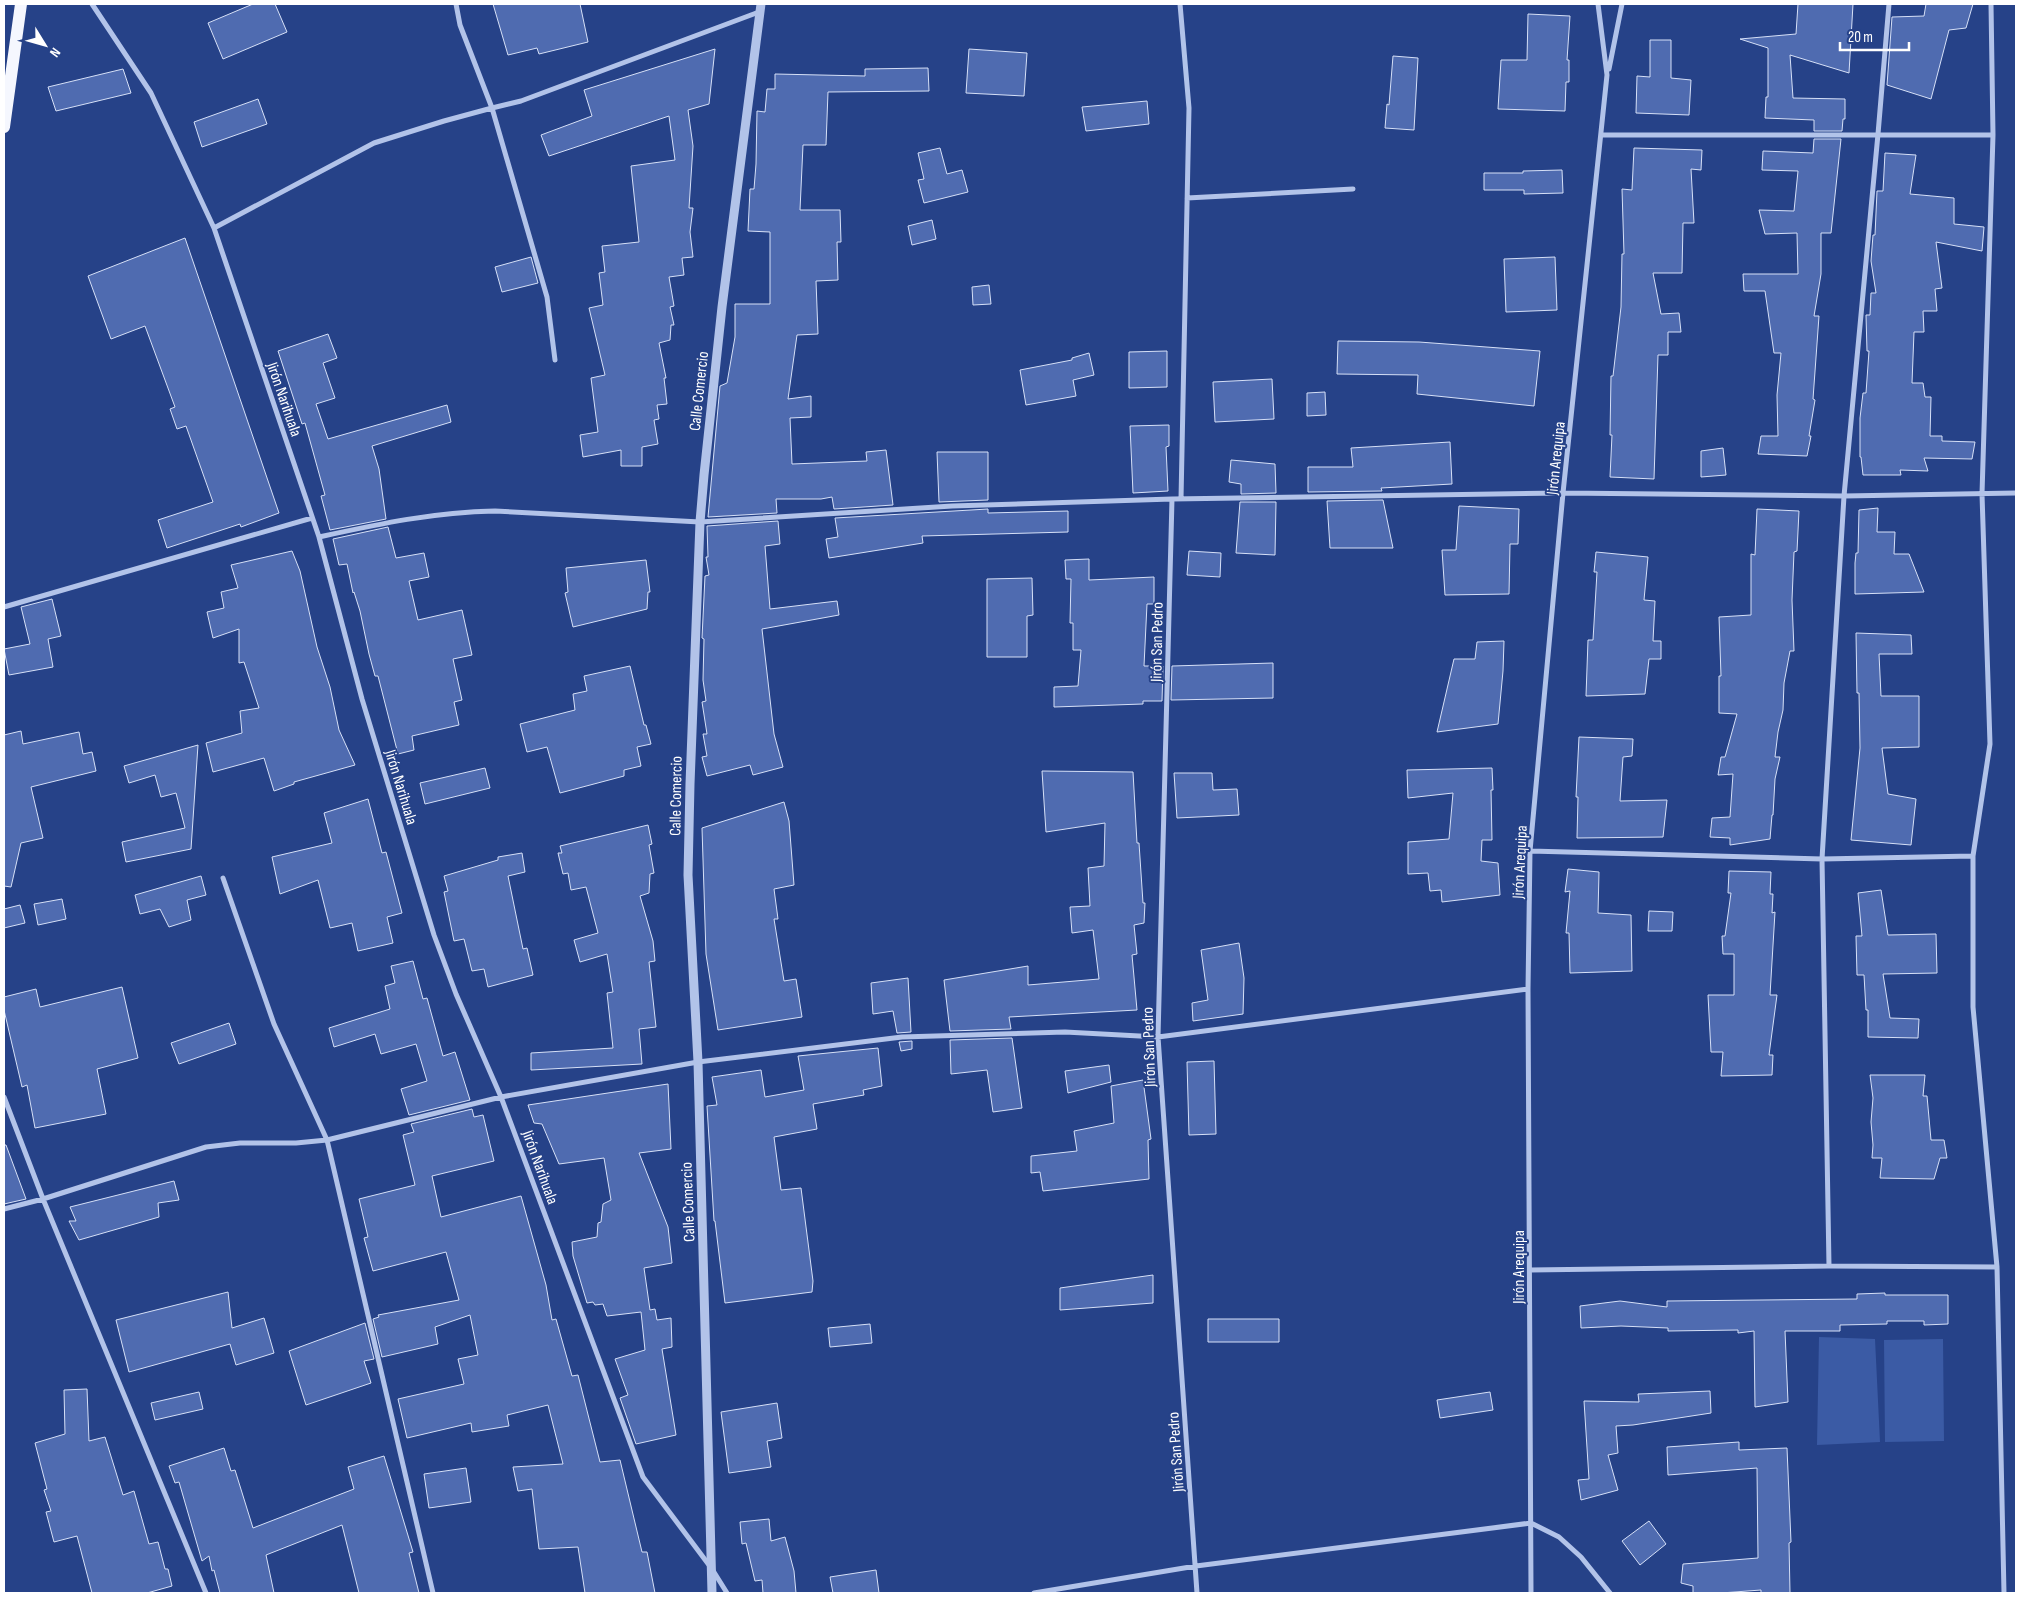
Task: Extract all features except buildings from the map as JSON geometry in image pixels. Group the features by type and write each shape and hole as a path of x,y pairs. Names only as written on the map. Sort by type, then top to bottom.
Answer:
{"main road":[{"path":"4,127 20,4"}],"street":[{"name":"Jirón Narihuala","path":"92,4 151,93 214,228 319,537 362,699 434,935 456,994 501,1097 643,1477 728,1593"},
{"path":"456,4 460,25 492,108 547,297 555,360"},
{"path":"1180,4 1189,108 1181,499"},
{"path":"1598,4 1607,75"},
{"path":"1607,75 1622,4"},
{"path":"1829,1266 1822,859 1844,496 1889,4"},
{"path":"1991,4 1993,135 1982,494 1990,744 1973,856 1973,1007 1997,1268 2004,1593"},
{"path":"214,228 374,143 444,121 521,101 760,8"},
{"name":"Calle Comercio","path":"712,1593 698,1062 688,876 690,784 700,522 722,307 760,8"},
{"name":"Jirón Arequipa","path":"1531,1593 1528,989 1530,851 1563,493 1607,75"},
{"path":"1602,135 1993,135"},
{"path":"1187,198 1353,189"},
{"path":"319,537 404,518 495,511 700,522 952,506 1172,499 1563,493 1844,496 2016,493"},
{"name":"Jirón San Pedro","path":"1172,499 1158,1037 1197,1593"},
{"path":"4,607 312,518"},
{"path":"1530,851 1822,859 1973,856"},
{"path":"223,878 274,1024 328,1140 433,1593"},
{"path":"4,1209 43,1199 206,1146 328,1140 501,1097 698,1062 902,1037 1065,1032 1158,1037 1528,989"},
{"path":"4,1097 43,1199 206,1593"},
{"path":"1530,1270 1829,1266 1997,1268"},
{"path":"1034,1593 1196,1566 1531,1523 1559,1537 1581,1557 1610,1593"}],"shaded area":[{"path":"1819,1337 1875,1339 1880,1442 1817,1445"},
{"path":"1943,1339 1944,1441 1885,1442 1884,1340"}]}
